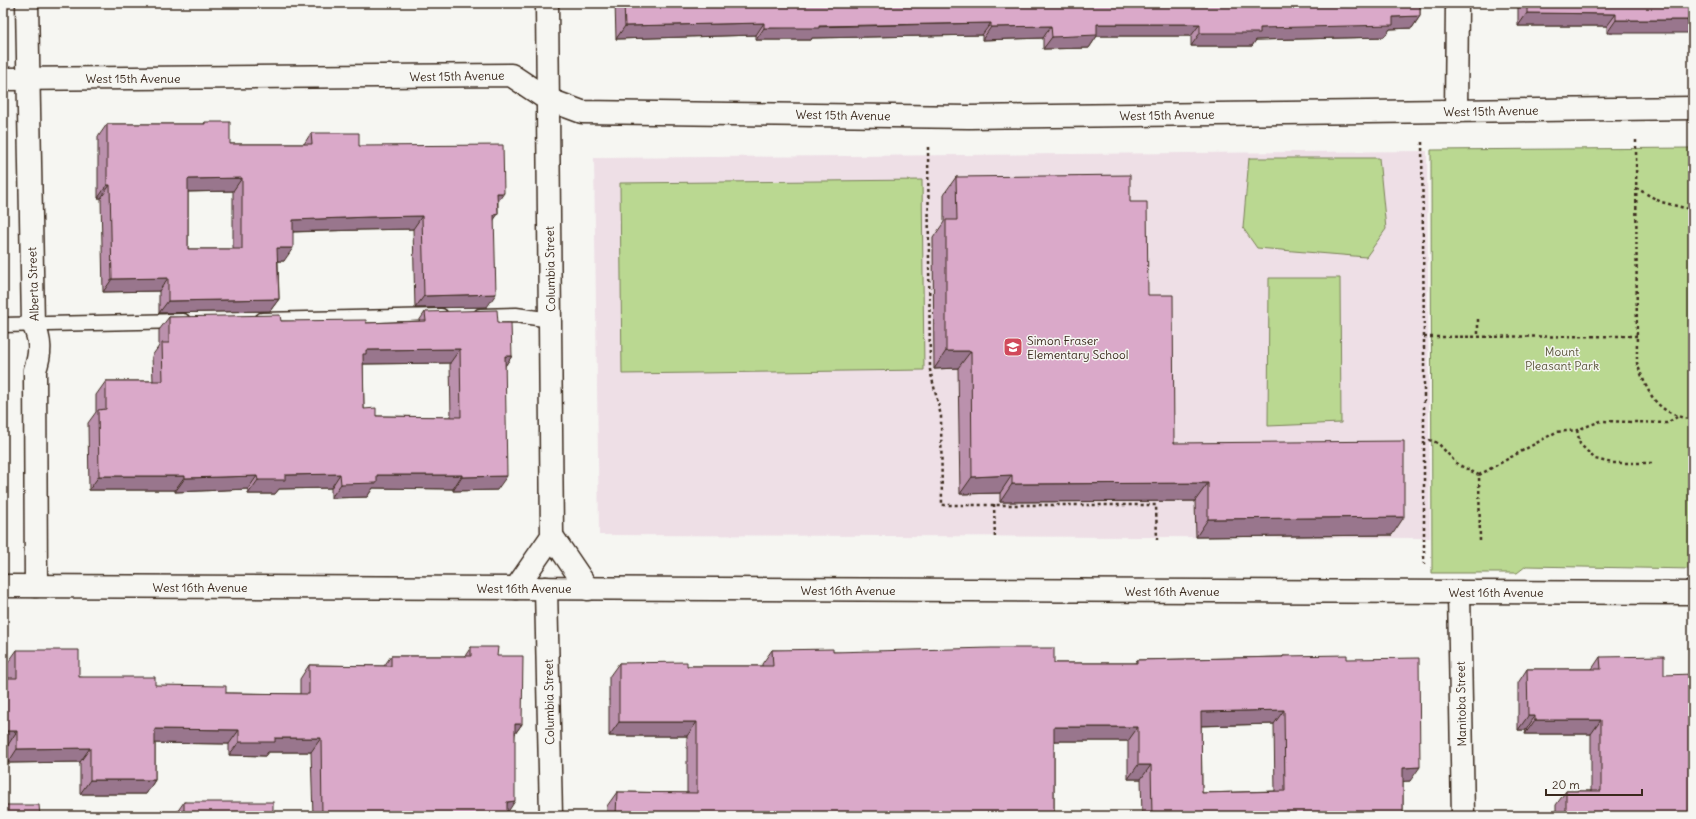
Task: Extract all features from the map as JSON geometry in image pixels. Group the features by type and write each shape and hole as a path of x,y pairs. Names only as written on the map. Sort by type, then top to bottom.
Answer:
{"street":[{"name":"Alberta Street","path":"27,3 33,324 39,337 40,357 35,370 36,586"},
{"name":"Columbia Street","path":"547,3 552,536"},
{"path":"1456,112 1457,3"},
{"name":"West 15th Avenue","path":"3,79 511,75 547,99 582,112 969,117 1693,108"},
{"path":"516,588 552,536 588,589"},
{"name":"West 16th Avenue","path":"3,586 1693,593"},
{"name":"Columbia Street","path":"546,588 551,816"},
{"name":"Manitoba Street","path":"1459,592 1464,816"}],"lane":[{"path":"469,316 516,315 551,320"},
{"path":"248,320 453,316"},
{"path":"3,325 200,321"}],"path":[{"path":"1636,140 1637,363 1646,389 1660,406 1678,417 1693,420"},
{"path":"1422,142 1424,570"},
{"path":"928,147 930,370 941,416 942,504 1156,505 1157,540"},
{"path":"1636,188 1661,202 1693,210"},
{"path":"1478,319 1478,337"},
{"path":"1424,337 1637,336"},
{"path":"1479,475 1556,432 1577,430 1602,421 1667,423 1678,417"},
{"path":"1577,430 1580,444 1595,459 1612,463 1654,463"},
{"path":"1423,438 1438,443 1456,464 1479,475"},
{"path":"1479,475 1480,541"},
{"path":"994,504 995,540"}],"shaded area":[{"name":"Simon Fraser Elementary School","path":"1427,151 1430,538 599,535 594,158"}],"green space":[{"name":"Mount Pleasant Park","path":"1693,148 1693,569 1526,566 1517,573 1432,573 1431,150"},
{"path":"1249,158 1379,158 1386,229 1366,257 1257,248 1243,228"},
{"path":"922,180 924,370 622,374 620,183"},
{"path":"1269,278 1340,278 1341,423 1268,426"}],"building":[{"path":"624,3 1420,3 1420,16 1393,17 1393,25 1260,28 1260,33 1200,33 1200,24 1097,24 1097,35 1052,37 1051,26 991,27 991,23 819,26 819,28 764,28 764,23 625,26"},
{"path":"1527,3 1693,3 1693,20 1616,20 1616,14 1527,13"},
{"path":"205,122 230,122 230,144 312,144 311,133 359,133 359,146 503,145 504,193 497,193 498,214 494,215 496,294 424,296 422,216 293,220 293,248 277,248 279,299 168,301 168,278 112,279 110,185 107,185 107,124 205,124","holes":["242,178 242,249 188,249 188,179"]},
{"path":"1130,175 1130,202 1147,202 1148,295 1173,295 1174,443 1404,441 1404,517 1208,519 1208,483 1012,484 1012,475 972,477 971,351 946,351 946,220 957,220 956,177"},
{"path":"497,310 498,323 511,323 512,356 505,356 507,476 462,477 462,475 377,475 377,483 341,484 340,474 285,475 285,480 258,480 257,476 185,478 185,476 99,476 98,410 106,409 106,381 163,381 162,343 169,343 169,317 280,315 281,321 366,320 366,323 426,321 425,312","holes":["460,349 461,417 376,416 376,408 364,409 363,354 366,354 366,350"]},
{"path":"471,647 498,647 497,656 523,656 522,724 515,724 515,801 507,802 507,816 322,816 321,738 275,738 275,742 239,742 239,730 155,729 155,780 90,780 90,748 17,749 17,731 3,731 3,678 17,678 17,650 79,650 79,677 155,677 155,685 226,686 226,693 309,694 309,665 391,666 391,656 471,656"},
{"path":"1054,648 1054,663 1137,663 1137,660 1347,655 1347,659 1419,658 1420,767 1403,768 1403,816 1152,816 1151,765 1138,765 1138,727 1054,727 1054,816 616,816 617,792 697,793 697,722 619,722 619,663 687,662 687,666 773,666 772,650 833,649 833,652","holes":["1284,710 1285,791 1202,793 1201,712"]},
{"path":"1664,656 1664,675 1693,674 1693,816 1566,816 1566,791 1601,791 1601,720 1535,720 1535,716 1528,716 1527,669 1601,669 1600,657"},
{"path":"184,802 273,802 273,816 184,816"},
{"path":"3,805 39,805 40,816 3,816"}],"place":[{"name":"Simon Fraser Elementary School","path":"1013,347"}]}
